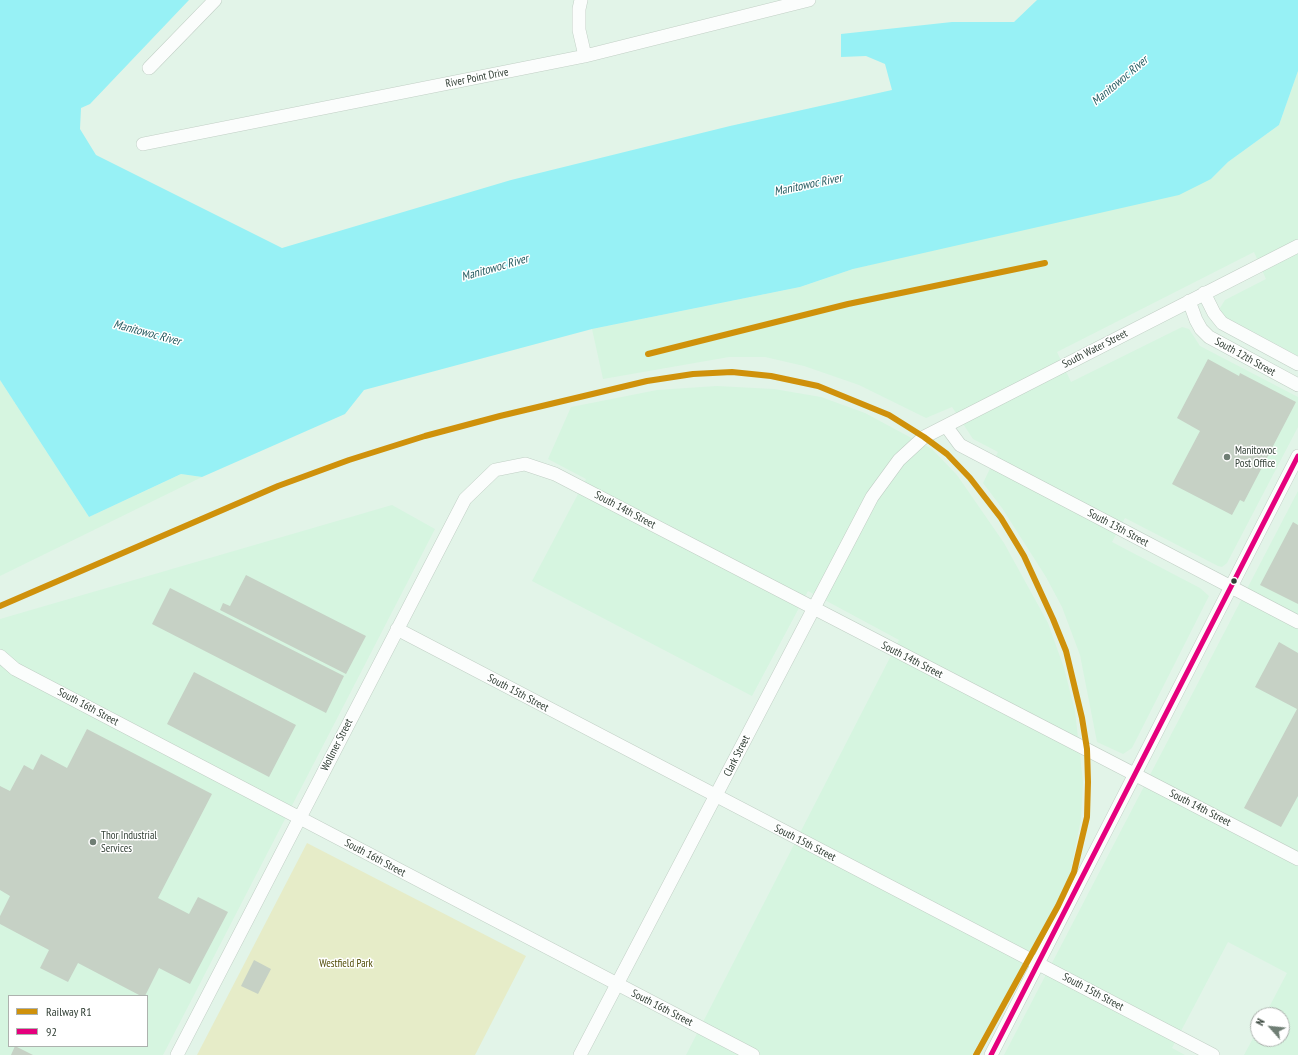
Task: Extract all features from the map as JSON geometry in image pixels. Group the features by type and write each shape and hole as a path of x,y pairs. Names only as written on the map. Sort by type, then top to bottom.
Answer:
{"street":[{"path":"149,68 215,0"},
{"path":"581,0 579,9 579,30 584,56"},
{"name":"River Point Drive","path":"143,144 584,56 809,0"},
{"name":"South Water Street","path":"899,460 924,436 1298,246"},
{"name":"South 12th Street","path":"1204,293 1215,314 1222,323 1298,364"},
{"name":"South 12th Street","path":"1189,301 1196,320 1201,329 1209,337 1298,385"},
{"path":"1261,366 1270,349"},
{"name":"South 13th Street","path":"946,426 960,445 1298,622"},
{"path":"991,1055 1039,964 1230,586 1298,456"},
{"name":"Clark Street","path":"580,1055 618,985 872,497 899,460"},
{"name":"South 14th Street","path":"524,464 555,474 1298,859"},
{"name":"Wollmer Street","path":"177,1055 465,499 495,470 524,464"},
{"name":"South 15th Street","path":"397,629 716,797 1213,1055"},
{"name":"South 16th Street","path":"0,656 15,669 753,1055"}],"shaded area":[{"path":"1298,71 1298,356 1222,315 1220,308 1225,300 1266,279 1254,252 1057,352 1071,382 1182,327 1189,329 1200,346 1298,397 1298,427 1227,563 1222,567 1125,518 1112,542 1200,588 1209,596 1132,748 1123,754 1097,742 1080,655 1062,607 1046,577 1002,508 983,483 998,452 973,439 952,407 926,418 859,385 804,366 765,357 729,357 603,379 592,329 800,287 853,269 1211,179 1228,162 1279,125"},
{"path":"0,380 89,517 181,474 202,477 0,576"},
{"path":"717,386 774,389 821,397 865,413 932,449 957,475 1004,543 1048,623 1064,668 1075,711 1083,782 1081,819 1070,875 1062,894 972,1055 686,1055 899,640 808,591 752,696 532,581 586,479 548,459 571,407 657,390"},
{"path":"1298,491 1298,1055 1244,1055 1250,1044 1250,1047 1290,1047 1290,1007 1269,1007 1287,973 1228,942 1172,1048 1185,1055 1004,1055"},
{"path":"392,505 435,529 163,1055 0,1055 0,619"}],"green space":[{"name":"Westfield Park","path":"307,843 526,956 475,1055 197,1055"}],"water":[{"name":"Manitowoc River","path":"0,0 189,0 90,104 81,108 80,129 96,155 282,248 511,180 730,126 892,90 885,64 866,56 841,57 841,34 952,22 1014,22 1037,0 1298,0 1298,71 1279,125 1228,162 1211,179 1179,195 853,269 800,287 592,329 364,390 345,414 202,477 181,474 89,517 0,380"}],"building":[{"name":"Manitowoc Post Office","path":"1208,359 1239,376 1240,373 1296,402 1244,502 1240,500 1232,515 1172,484 1200,431 1177,418"},
{"path":"1293,522 1298,525 1298,604 1260,585"},
{"path":"246,575 366,636 346,674 220,610 223,603 230,606"},
{"path":"170,588 344,676 326,713 152,624"},
{"path":"1279,642 1298,653 1298,796 1281,827 1244,808 1297,709 1255,687"},
{"path":"194,672 296,725 269,777 167,724"},
{"name":"Thor Industrial Services","path":"87,729 212,794 158,898 189,914 198,897 228,912 190,984 159,968 146,995 139,995 78,963 68,982 40,968 49,950 0,924 0,916 10,896 0,890 0,786 10,791 24,765 33,770 41,754 67,768"},
{"path":"254,960 271,969 258,994 241,986"},
{"path":"15,1047 17,1047 33,1055 11,1055"}],"rail line":[{"name":"R1","path":"648,354 848,304 1045,263"},
{"name":"R1","path":"0,606 278,486 349,460 425,436 500,416 647,381 693,374 732,372 771,376 818,386 889,415 924,437 947,454 970,478 1001,518 1024,556 1066,651 1082,718 1087,749 1087,817 1074,872 1058,906 976,1055"}],"transit line":[{"name":"92","path":"991,1055 1298,456"}],"place":[{"name":"Manitowoc Post Office","path":"1227,457"},
{"name":"Thor Industrial Services","path":"93,842"}]}
